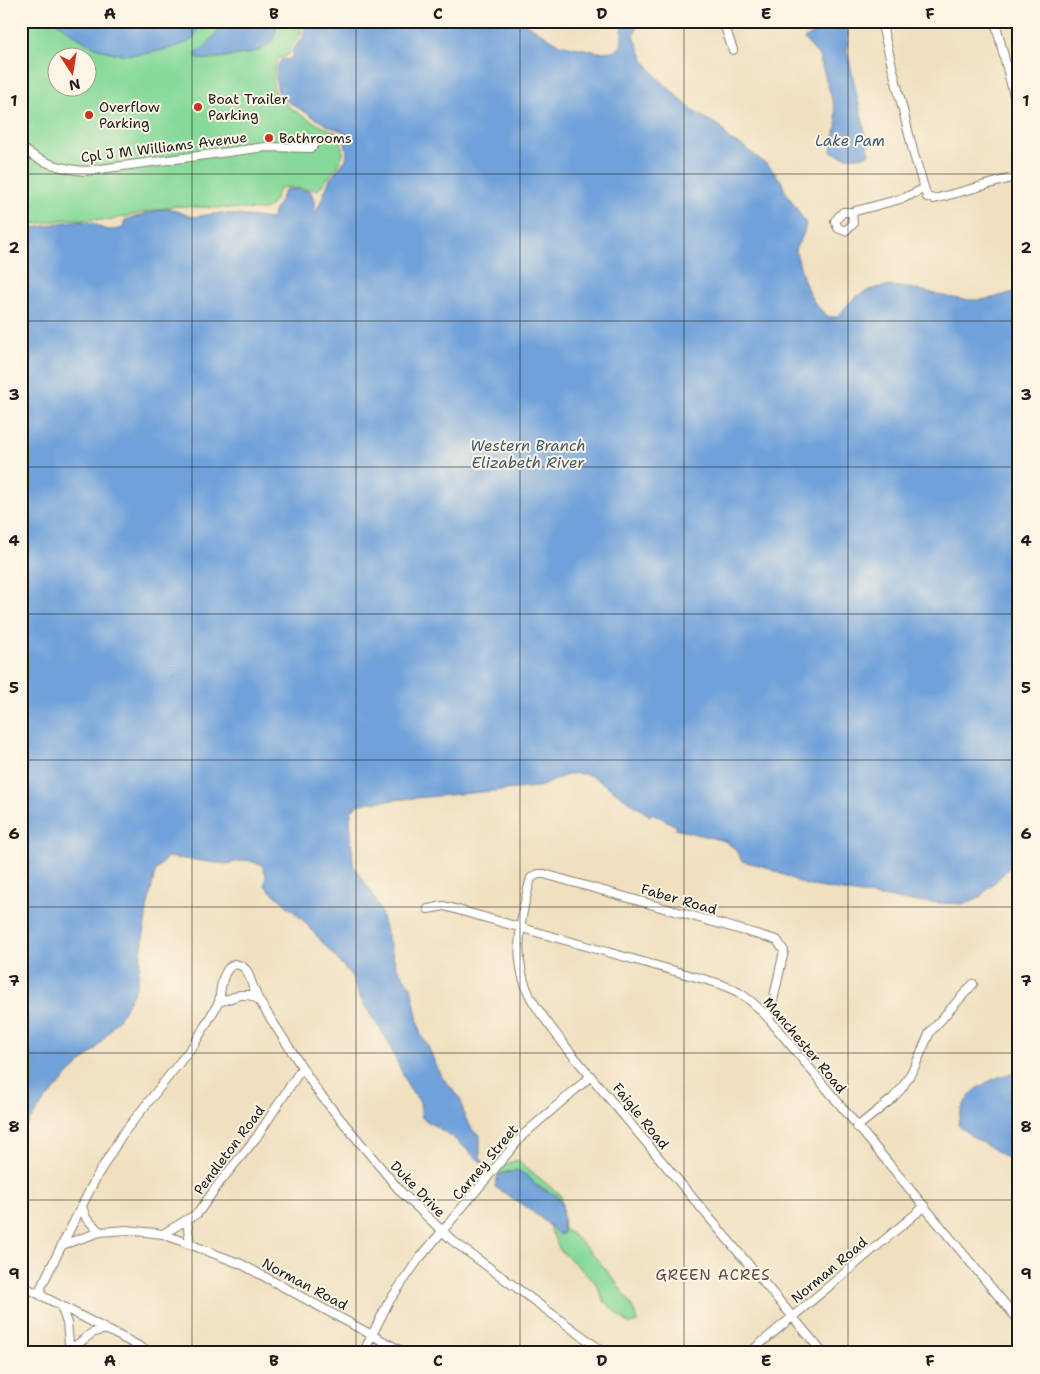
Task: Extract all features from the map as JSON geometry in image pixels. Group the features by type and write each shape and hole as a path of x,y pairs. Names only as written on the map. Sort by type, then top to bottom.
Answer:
{"street":[{"path":"722,21 733,50"},
{"path":"882,21 923,189 930,198 934,199 1019,176"},
{"path":"995,21 1019,115"},
{"name":"Cpl J M Williams Avenue","path":"21,147 49,164 63,168 85,170 266,147 311,148 314,145"},
{"path":"852,212 904,198 923,189"},
{"name":"Faigle Road","path":"544,874 538,874 531,878 520,927 521,962 527,990 544,1018 591,1076 823,1353"},
{"name":"Faber Road","path":"544,874 781,943 784,951 782,968 768,1019"},
{"name":"Manchester Road","path":"428,909 444,906 520,927 732,988 748,998 768,1019 1019,1320"},
{"name":"Duke Drive","path":"42,1296 41,1288 62,1245 122,1135 195,1043 219,1002 223,979 228,969 235,964 242,966 247,971 258,999 323,1099 401,1192 442,1232 605,1353"},
{"path":"857,1127 892,1099 902,1088 915,1066 930,1032 973,984"},
{"path":"219,1002 240,995 249,995 258,999"},
{"name":"Pendleton Road","path":"163,1234 198,1213 256,1138 302,1068"},
{"name":"Carney Street","path":"363,1353 388,1303 402,1281 442,1232 523,1135 591,1076"},
{"path":"82,1206 86,1218 100,1232"},
{"name":"Norman Road","path":"749,1353 924,1206"},
{"path":"187,1220 190,1244"},
{"name":"Norman Road","path":"62,1245 100,1232 127,1230 163,1234 241,1264 405,1353"},
{"path":"25,1287 152,1353"},
{"path":"61,1306 67,1323 70,1352"},
{"path":"70,1352 92,1333 105,1329"}],"green space":[{"path":"21,21 303,21 300,36 289,49 289,55 277,59 273,86 276,94 291,108 312,121 340,134 343,154 338,166 318,190 283,187 278,191 274,202 265,210 175,206 109,220 68,219 21,226"},
{"path":"518,1160 561,1196 562,1203 547,1190 508,1171 498,1175 505,1164"},
{"path":"562,1209 564,1229 584,1245 607,1271 628,1299 638,1322 629,1324 604,1301 595,1282 560,1250 546,1220 558,1234 563,1234"}],"water":[{"path":"55,21 111,21 127,25 142,21 195,21 198,27 194,38 187,43 149,53 133,55 103,50 88,44"},
{"path":"227,21 276,21 276,31 268,45 255,52 214,59 198,59 196,57 197,51 205,47"},
{"name":"Western Branch Elizabeth River","path":"306,21 521,21 559,44 599,52 614,51 621,47 623,21 639,21 634,36 644,60 656,76 694,112 721,127 729,140 741,145 769,166 782,182 784,189 806,224 803,235 795,249 806,287 821,311 829,317 837,317 855,298 869,290 883,287 912,288 956,299 971,300 990,299 1019,290 1019,858 980,897 964,904 905,901 890,897 886,898 806,885 763,866 742,861 735,849 725,841 675,829 676,826 652,813 650,816 594,777 585,774 570,774 538,787 370,802 357,805 352,810 350,818 353,865 372,893 380,910 396,966 411,987 421,1036 427,1044 441,1076 460,1098 465,1117 474,1132 480,1135 480,1157 487,1167 451,1136 422,1118 420,1102 409,1088 386,1038 364,1005 350,974 302,919 265,886 266,875 262,865 247,860 226,864 167,857 155,872 147,909 137,985 122,1014 95,1050 48,1096 21,1133 21,230 80,221 92,223 104,229 115,230 123,228 125,220 168,208 192,217 221,213 271,219 285,190 288,189 310,191 315,200 314,212 316,213 330,179 346,159 347,153 343,131 330,127 282,98 277,89 276,73 279,63 282,59 288,60 293,56 292,50 303,38"},
{"name":"Lake Pam","path":"846,25 848,34 847,51 870,154 859,157 845,157 831,151 837,124 835,109 819,56 804,39 817,32"},
{"path":"1019,1071 1019,1156 1009,1159 970,1135 958,1125 960,1113 965,1103 978,1088 987,1082"},
{"path":"517,1170 530,1178 537,1187 556,1195 562,1203 563,1234 558,1234 537,1215 495,1187 498,1175"}],"place":[{"name":"Boat Trailer Parking","path":"198,107"},
{"name":"Overflow Parking","path":"89,115"},
{"name":"Bathrooms","path":"269,138"}],"district":[{"name":"GREEN ACRES","path":"713,1275"}]}
